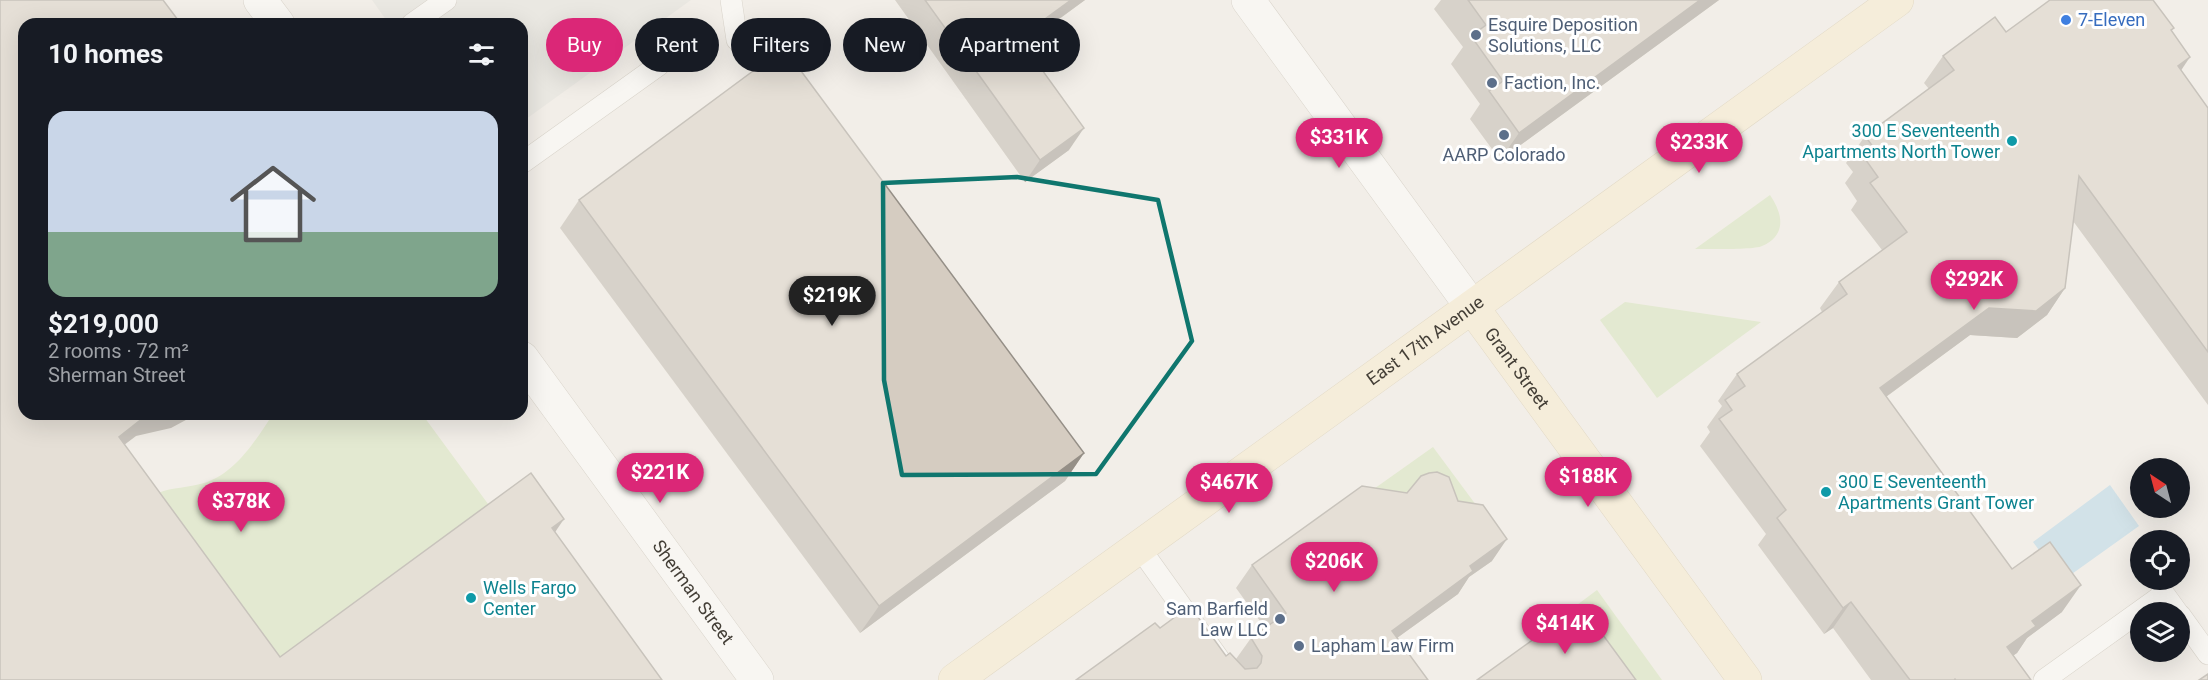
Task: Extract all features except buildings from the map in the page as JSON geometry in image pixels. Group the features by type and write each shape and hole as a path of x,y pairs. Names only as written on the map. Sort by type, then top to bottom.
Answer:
{"main road":[{"name":"East 17th Avenue","path":"955,680 1897,0"},
{"name":"Grant Street","path":"1472,307 1744,680"}],"street":[{"path":"260,0 274,18"},
{"name":"Grant Street","path":"1248,0 1472,307"},
{"name":"Sherman Street","path":"528,366 757,680"}],"lane":[{"path":"420,18 446,0"},
{"path":"731,0 734,18"},
{"path":"528,159 649,72"},
{"path":"1139,547 1234,680"},
{"path":"2153,602 2164,594 2170,602"},
{"path":"2044,680 2130,618"},
{"path":"2190,630 2208,654"}],"highlighted area":[{"path":"1017,177 1158,200 1192,341 1096,474 902,475 884,380 883,183"}],"green space":[{"path":"1770,195 1778,209 1780,224 1776,236 1770,241 1762,246 1750,248 1695,249"},
{"path":"1625,302 1761,322 1657,398 1600,320"},
{"path":"269,420 426,420 491,508 260,678 158,493 215,479 244,455"},
{"path":"1433,447 1496,532 1347,508"},
{"path":"1597,590 1662,680 1632,680 1577,605"}],"shaded area":[{"path":"372,0 691,0 666,18 635,18 635,40 623,49 623,18 546,18 546,72 591,72 528,118 528,18 385,18"}],"water":[{"path":"2110,485 2130,513 2130,518 2133,518 2139,526 2130,530 2130,532 2062,581 2033,542"}],"place":[{"name":"7-Eleven","path":"2066,20"},
{"name":"Esquire Deposition Solutions, LLC","path":"1476,35"},
{"name":"Faction, Inc.","path":"1492,83"},
{"name":"AARP Colorado","path":"1504,135"},
{"name":"300 E Seventeenth Apartments North Tower","path":"2012,141"},
{"name":"300 E Seventeenth Apartments Grant Tower","path":"1826,492"},
{"name":"Wells Fargo Center","path":"471,598"},
{"name":"Sam Barfield Law LLC","path":"1280,619"},
{"name":"Lapham Law Firm","path":"1299,646"}]}
